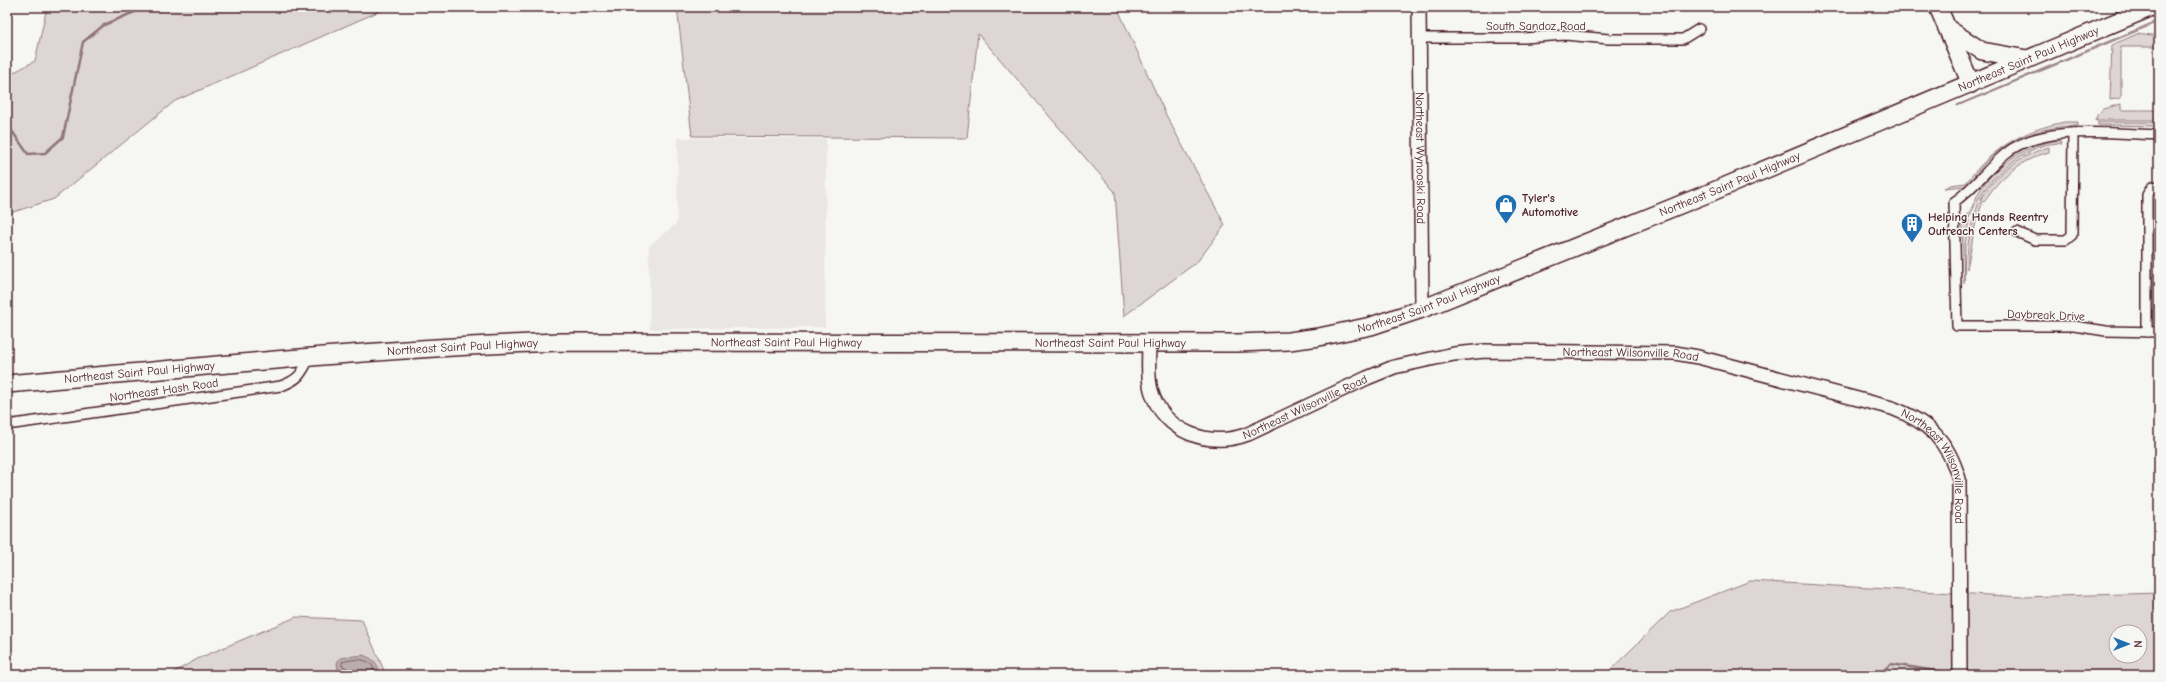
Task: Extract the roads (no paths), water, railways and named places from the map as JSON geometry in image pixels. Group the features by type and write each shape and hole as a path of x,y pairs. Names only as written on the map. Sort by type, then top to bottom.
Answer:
{"highway":[{"path":"1938,7 1971,84"},
{"name":"Northeast Saint Paul Highway","path":"7,384 437,347 562,342 1252,343 1304,339 1371,326 1422,309 1971,84 2152,7"},
{"path":"1947,28 1982,51 2027,59"}],"main road":[{"name":"Northeast Wynooski Road","path":"1419,7 1422,309"},
{"name":"Northeast Wilsonville Road","path":"1148,343 1150,382 1159,409 1166,418 1186,432 1213,441 1231,440 1248,434 1367,378 1394,367 1454,354 1485,351 1675,353 1698,357 1892,408 1911,416 1930,428 1946,447 1954,462 1959,479 1960,675"}],"street":[{"name":"South Sandoz Road","path":"1420,38 1524,38 1565,36 1609,39 1683,39 1699,30"},
{"path":"2017,232 2035,240 2066,240 2072,235 2073,133 2159,135"},
{"name":"Daybreak Drive","path":"2073,133 2041,138 2006,153 1973,188 1954,202 1957,326 2074,326 2106,331 2159,332"},
{"path":"2147,332 2147,195 2152,187 2159,186"},
{"name":"Northeast Hash Road","path":"7,425 282,386 294,381 300,376 310,357"}],"water":[{"path":"2159,20 2159,22 1957,106 1957,105"},
{"path":"363,655 370,658 377,664 378,675 350,675 338,669 337,663 340,658"}],"waterway":[{"path":"7,124 28,154 45,153 63,137 83,42 104,25 146,7"},
{"path":"1878,675 1891,664 1943,672"},
{"path":"1844,675 1846,671 1860,675"}],"place":[{"name":"Tyler's Automotive","path":"1506,224"},
{"name":"Helping Hands Reentry Outreach Centers","path":"1912,244"}]}
